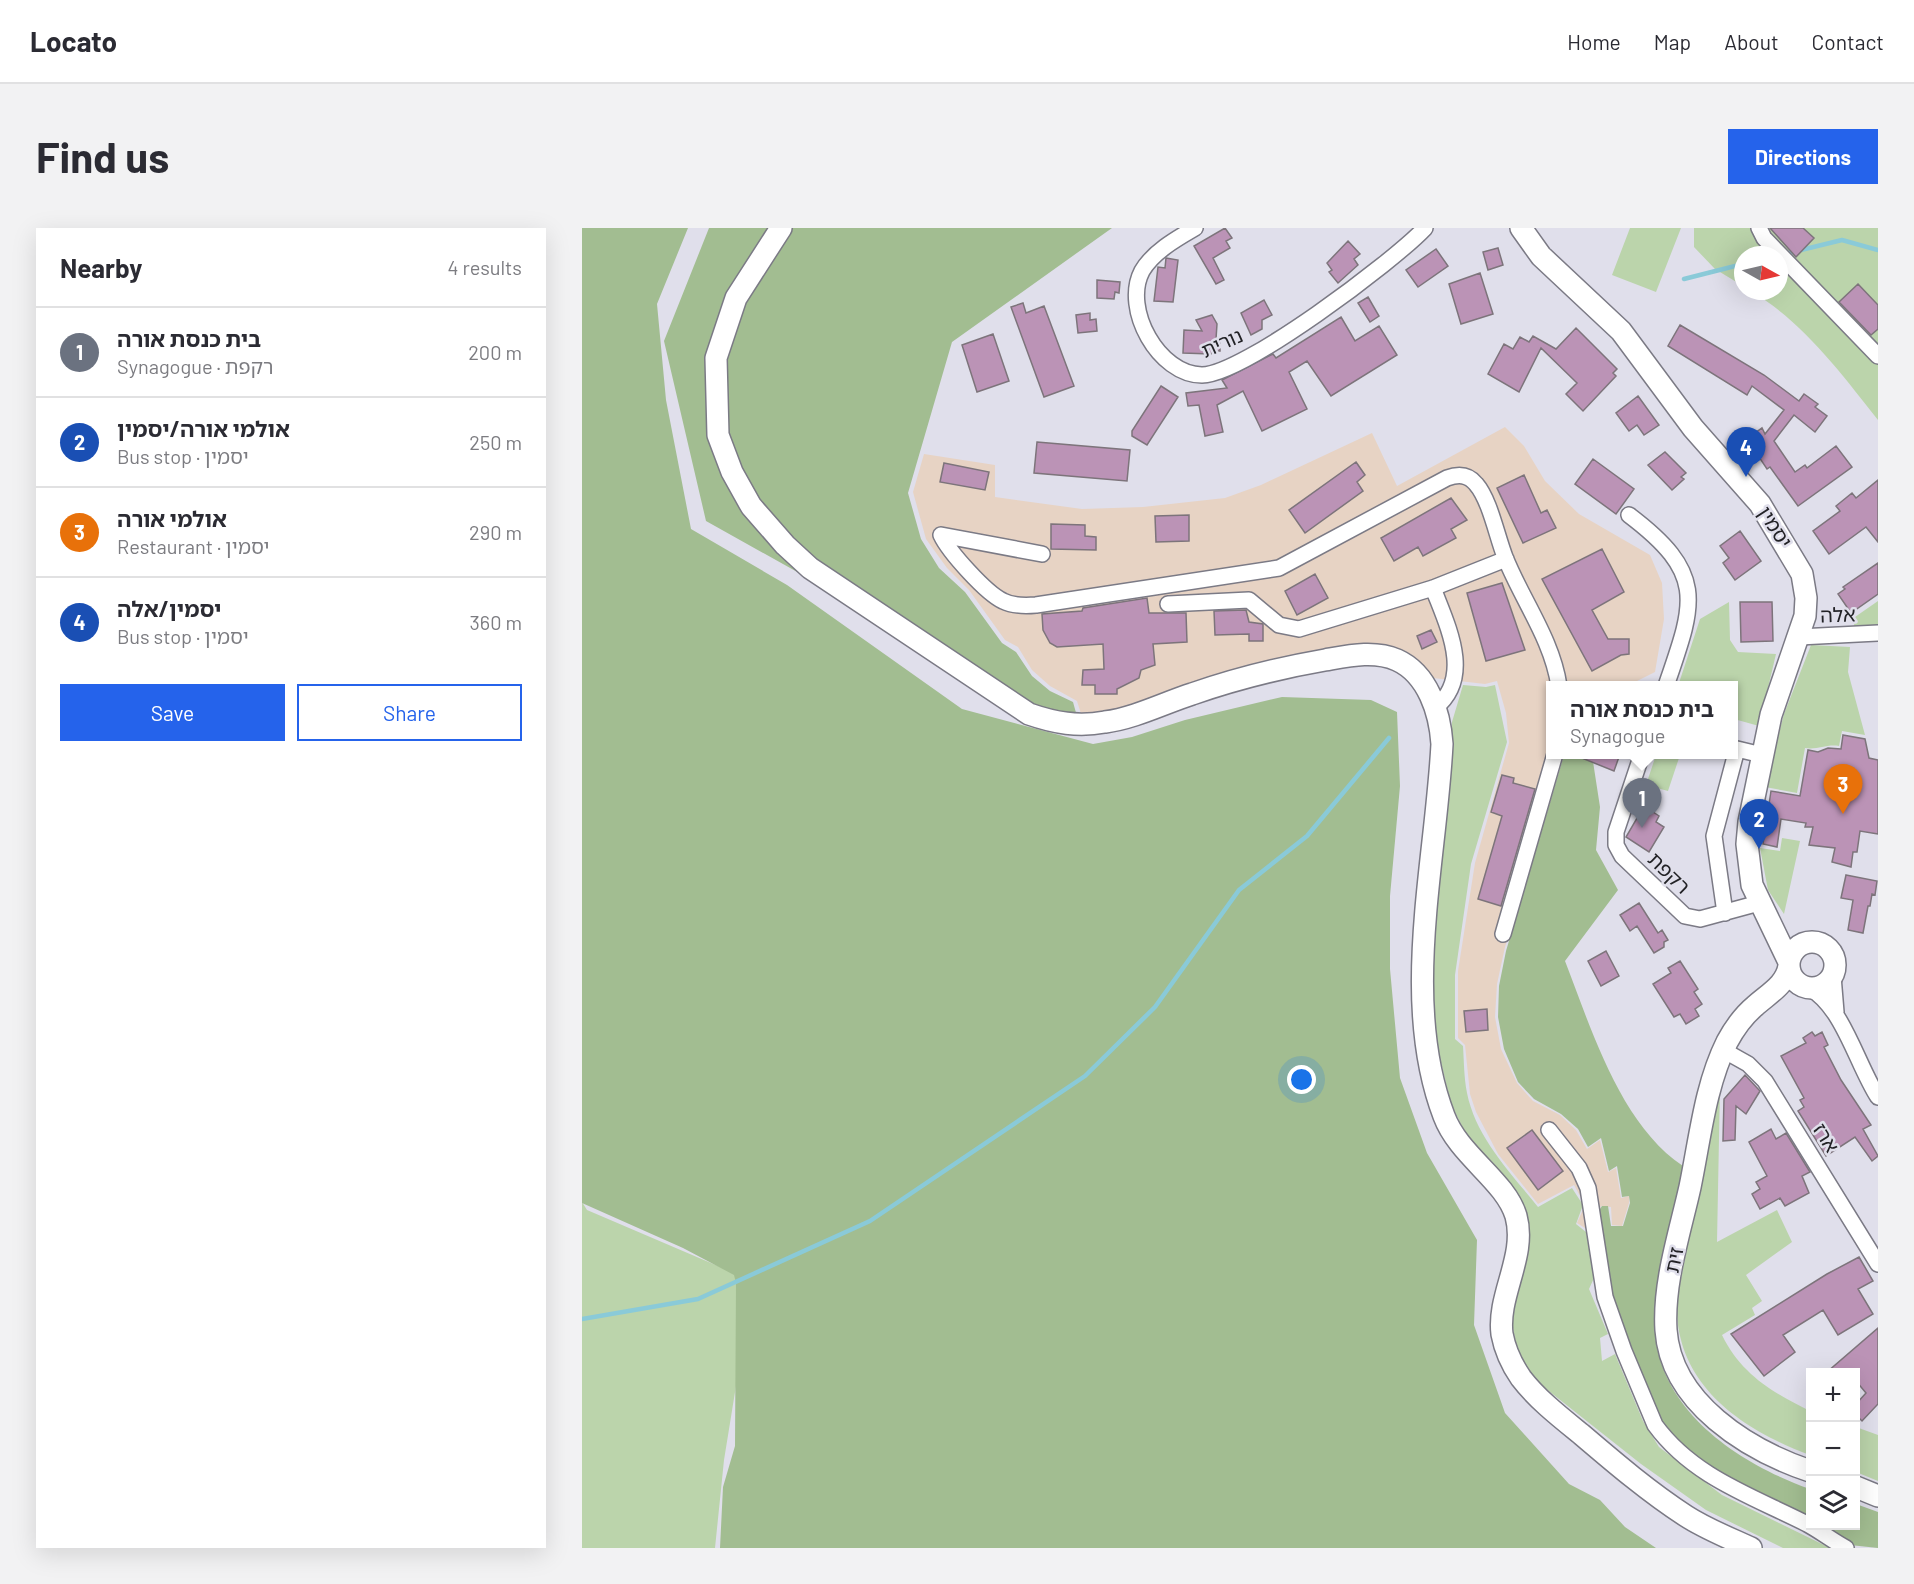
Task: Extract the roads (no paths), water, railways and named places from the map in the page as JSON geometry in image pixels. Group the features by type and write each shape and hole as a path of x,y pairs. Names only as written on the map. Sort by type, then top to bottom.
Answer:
{"main road":[{"path":"781,228 736,298 716,358 718,435 732,472 751,506 785,545 810,568 1029,714 1050,721 1078,726 1108,722 1243,677 1291,666 1362,655 1386,656 1405,665 1419,678 1435,708 1441,726 1442,744 1426,929 1424,1024 1444,1115 1464,1150 1509,1201 1518,1223 1517,1247 1502,1318 1505,1348 1511,1362 1529,1388 1629,1475 1689,1518 1751,1548"},
{"name":"יסמין","path":"1521,228 1541,256 1618,327 1693,428 1772,520 1796,560 1804,581 1806,607 1799,637 1774,707 1762,755 1747,844 1749,875 1759,903 1789,964"},
{"name":"יסמין","path":"1759,903 1789,938 1805,943"},
{"path":"1805,943 1819,943 1831,951 1836,964 1833,976 1823,986 1807,988 1794,979 1789,964 1793,952 1805,943"},
{"name":"זית","path":"1789,964 1781,983 1740,1021 1723,1050 1712,1083 1670,1283 1666,1330 1670,1353 1678,1373 1691,1392 1727,1428 1773,1456 1806,1469"},
{"name":"זית","path":"1764,998 1783,990 1807,988"},
{"path":"1860,1489 1878,1496"}],"street":[{"name":"נורית","path":"1195,228 1164,248 1148,263 1138,281 1136,293 1142,320 1158,351 1174,367 1201,375 1220,371 1290,332 1381,268 1425,228"},
{"path":"1758,228 1764,238 1878,356"},
{"path":"1042,554 941,535 950,551 999,599 1013,605 1036,605 1279,568 1447,478 1459,475 1470,478 1479,487 1506,559 1551,653 1558,681"},
{"path":"1629,515 1666,546 1687,583 1688,612 1667,681"},
{"path":"1168,604 1249,600 1279,625 1299,629 1432,588 1506,559"},
{"path":"1432,588 1451,637 1455,664 1452,691 1435,708"},
{"name":"אלה","path":"1799,637 1878,633"},
{"path":"1738,749 1762,755"},
{"path":"1503,934 1555,759"},
{"name":"רקפת","path":"1640,759 1616,832 1618,851 1685,916 1700,919 1759,903"},
{"path":"1725,913 1714,837 1734,759"},
{"path":"1833,976 1836,1015"},
{"path":"1807,988 1822,997 1836,1015 1878,1097"},
{"name":"ארז","path":"1723,1050 1748,1064 1765,1081 1878,1264"},
{"path":"1549,1130 1579,1168 1588,1188 1605,1297 1624,1351 1655,1425 1663,1436 1713,1478 1747,1497 1808,1525 1846,1548"}],"waterway":[{"path":"1788,253 1842,240 1878,250"},
{"path":"1684,279 1734,266"},
{"path":"582,1319 698,1299 870,1221 1085,1076 1155,1007 1239,890 1307,836 1389,738"}],"place":[{"name":"יסמין/אלה","path":"1746,477"},
{"name":"אולמי אורה","path":"1843,814"},
{"name":"בית כנסת אורה","path":"1642,828"},
{"name":"אולמי אורה/יסמין","path":"1759,849"}]}
